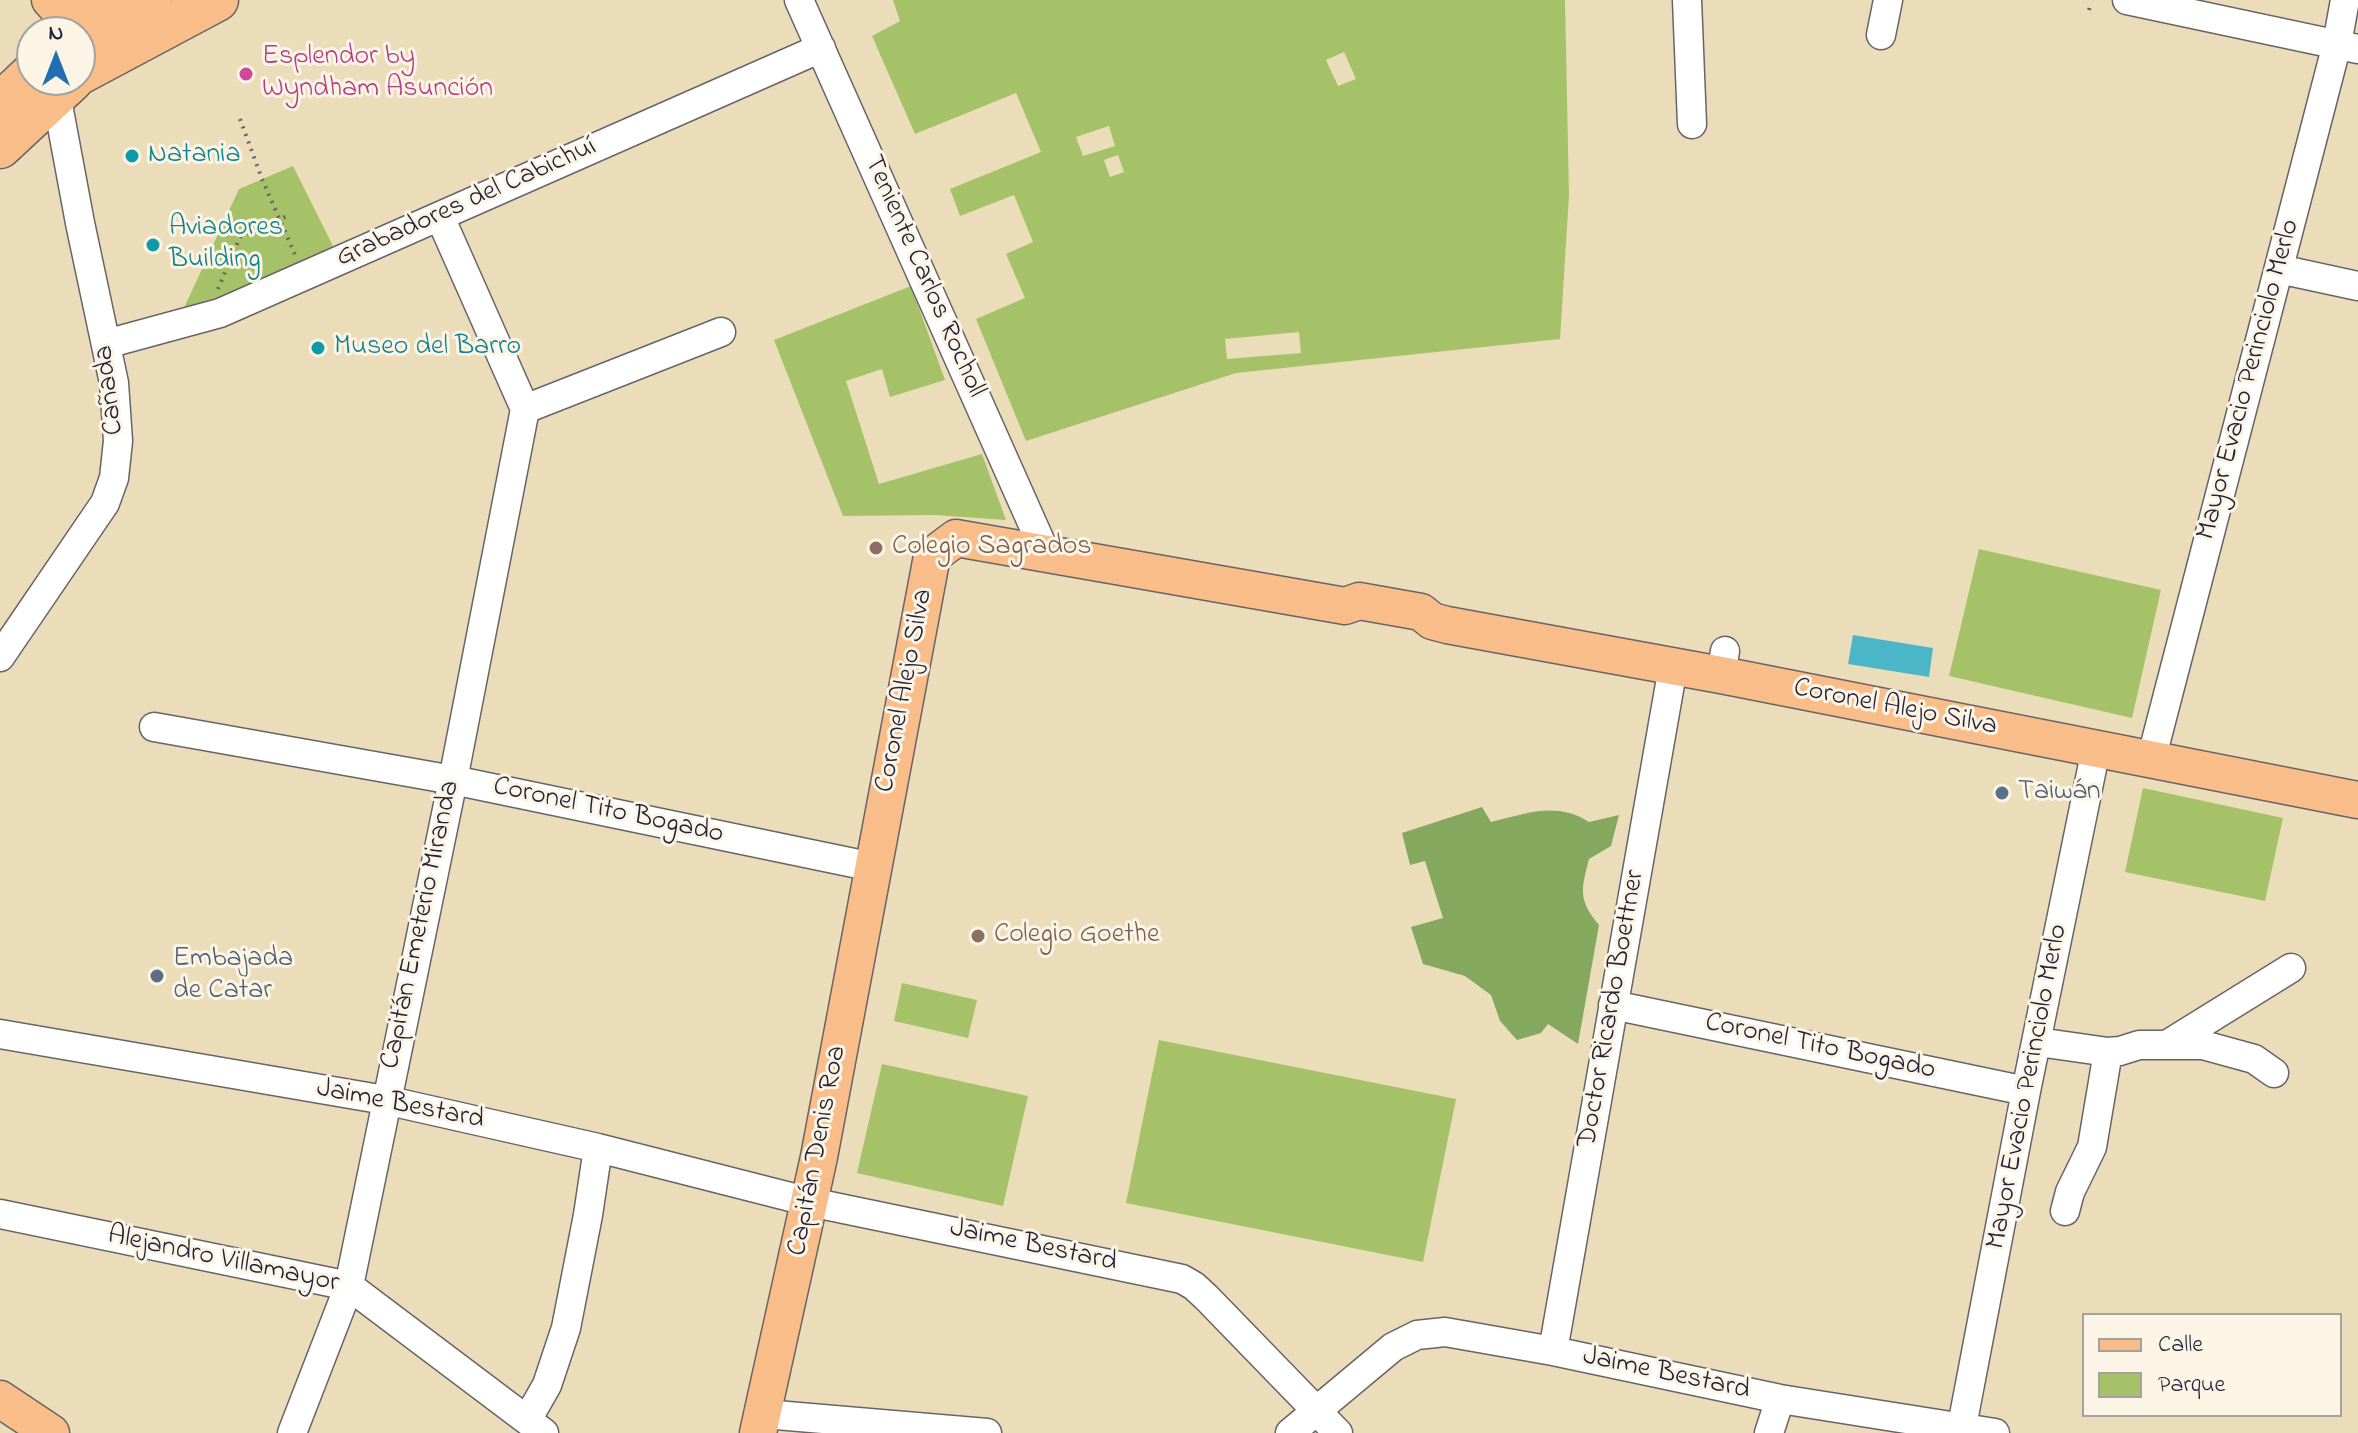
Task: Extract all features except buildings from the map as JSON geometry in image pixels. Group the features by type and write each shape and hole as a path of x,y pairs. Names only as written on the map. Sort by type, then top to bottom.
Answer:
{"highway":[{"path":"96,42 150,0"},
{"path":"96,47 217,0"},
{"path":"0,147 45,96"}],"main road":[{"name":"Coronel Alejo Silva","path":"873,867 932,556 956,538 1345,606 1355,616 1418,627 1432,621 1673,667 1723,663 2096,749 2358,800"},
{"name":"Capitán Denis Roa","path":"761,1424 810,1202 873,867"},
{"path":"0,1399 51,1433"}],"street":[{"name":"Teniente Carlos Rocholl","path":"799,0 1046,554"},
{"path":"1687,0 1692,124"},
{"path":"1881,35 1888,0"},
{"path":"2127,0 2347,47"},
{"name":"Mayor Evacio Perinciolo Merlo","path":"2151,760 2279,269 2347,47 2345,0"},
{"name":"Grabadores del Cabichuí","path":"106,344 220,313 821,48"},
{"name":"Cañada","path":"0,657 105,503 114,478 118,441 114,383 80,223 82,96"},
{"path":"440,217 525,409 721,332"},
{"path":"2279,269 2358,286"},
{"name":"Capitán Emeterio Miranda","path":"292,1433 349,1286 453,780 525,409"},
{"name":"Doctor Ricardo Boettner","path":"1553,1351 1673,667"},
{"name":"Coronel Tito Bogado","path":"154,727 453,780 873,867"},
{"name":"Mayor Evacio Perinciolo Merlo","path":"1962,1426 2096,749"},
{"path":"2170,1043 2291,968"},
{"name":"Coronel Tito Bogado","path":"1613,1005 2026,1091"},
{"name":"Jaime Bestard","path":"0,1034 385,1100 598,1148 810,1202 1182,1279 1206,1297 1317,1410 1393,1347 1430,1332 1455,1333 1553,1351 1780,1399 1995,1433"},
{"path":"2038,1042 2108,1052 2139,1045 2203,1045 2254,1059 2274,1073"},
{"path":"2065,1211 2070,1192 2092,1147 2108,1052"},
{"path":"535,1426 566,1328 598,1148"},
{"name":"Alejandro Villamayor","path":"0,1214 349,1286 535,1426"},
{"path":"1769,1433 1780,1399"},
{"path":"1290,1433 1317,1410 1338,1433"},
{"path":"761,1424 987,1433"}],"path":[{"path":"240,119 297,259"},
{"path":"215,295 240,237 287,216"}],"green space":[{"path":"893,0 1565,0 1569,195 1560,339 1236,373 1026,441 976,319 1025,298 1006,254 1033,242 1014,195 960,216 950,189 1041,152 1016,93 915,134 872,36 900,21","holes":["1344,52 1356,79 1338,86 1326,60","1109,126 1115,146 1083,156 1076,137","1118,155 1124,172 1110,177 1104,160","1299,332 1301,353 1227,359 1225,339"]},
{"path":"293,166 334,248 218,299 183,310 239,189"},
{"path":"911,286 945,380 890,397 882,369 846,381 879,484 982,454 1006,520 935,515 843,516 774,340"},
{"path":"1979,549 2161,590 2132,718 1949,676"},
{"path":"2143,788 2283,818 2265,901 2125,872"},
{"path":"1482,807 1491,822 1541,811 1565,812 1589,822 1619,815 1611,846 1589,859 1584,879 1584,901 1599,925 1578,1044 1548,1024 1541,1033 1517,1040 1500,1021 1491,995 1465,976 1423,964 1411,927 1443,918 1425,861 1410,865 1402,833"},
{"path":"902,983 977,1000 968,1038 894,1021"},
{"path":"1159,1040 1456,1099 1423,1262 1126,1203"},
{"path":"882,1064 1028,1096 1003,1206 857,1173"}],"water":[{"path":"1853,635 1933,648 1929,677 1848,664"}],"place":[{"name":"Esplendor by Wyndham Asunción","path":"246,74"},
{"name":"Natania","path":"132,156"},
{"name":"Aviadores Building","path":"153,245"},
{"name":"Museo del Barro","path":"318,348"},
{"name":"Colegio Sagrados","path":"876,548"},
{"name":"Taiwán","path":"2002,793"},
{"name":"Colegio Goethe","path":"978,936"},
{"name":"Embajada de Catar","path":"157,976"}]}
